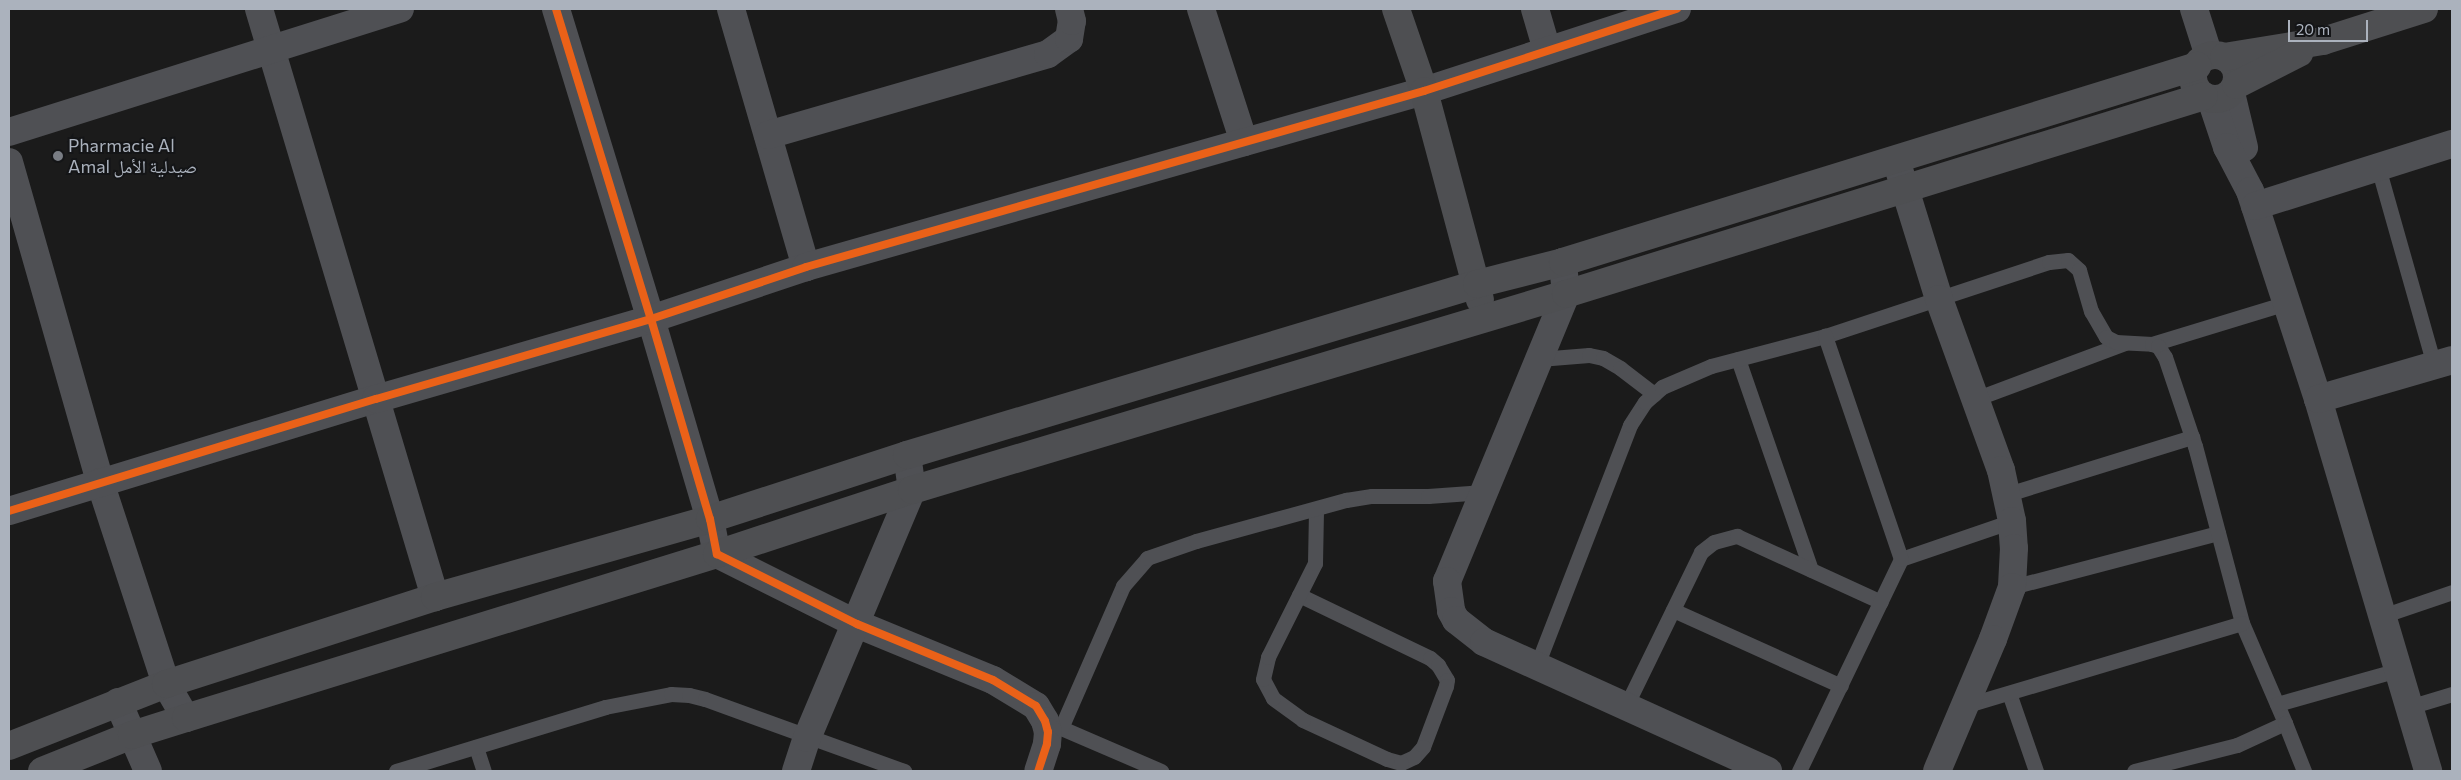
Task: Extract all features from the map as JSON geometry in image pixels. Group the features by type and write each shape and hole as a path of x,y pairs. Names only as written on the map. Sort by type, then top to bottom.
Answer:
{"main road":[{"path":"1396,9 1424,90 1477,284 1484,318"},
{"path":"9,746 166,684 435,597 710,519 907,455 1477,284 1563,262 1896,160 2210,60 2323,41 2424,9"},
{"path":"42,771 132,735 717,554 912,490 1566,294 2220,93 2323,41"},
{"path":"2210,60 2234,66 2237,78 2220,93 2199,92 2193,79 2210,60"}],"street":[{"path":"259,9 435,597"},
{"path":"9,132 400,9"},
{"path":"556,9 651,319 710,519 717,554 856,624 993,680 1036,706 1053,725 1038,771"},
{"path":"731,9 806,267"},
{"path":"768,135 1048,54 1069,39 1072,21 1069,9"},
{"path":"1201,9 1244,142"},
{"path":"1535,9 1547,50"},
{"path":"9,511 376,399 651,319 806,267 1424,90 1677,9"},
{"path":"2194,9 2210,60"},
{"path":"2220,93 2228,147 2253,198 2318,399 2428,771"},
{"path":"2253,198 2378,167 2452,144"},
{"path":"1896,160 1939,299 2008,494 2012,522 2012,587 1937,771"},
{"path":"9,162 100,482 166,684 186,718"},
{"path":"1563,262 1566,294 1447,581 1451,611 1456,620 1484,642 1768,771"},
{"path":"2318,399 2443,362"},
{"path":"796,771 807,738 912,490 907,455"},
{"path":"118,702 148,771"}],"lane":[{"path":"2378,167 2443,362"},
{"path":"1537,665 1630,425 1645,402 1662,387 1679,379 1738,359 1825,336 2049,262 2068,260 2075,264 2083,277 2091,311 2106,337 2125,343 2158,346 2165,357 2192,437 2242,623 2304,771"},
{"path":"2152,344 2286,302"},
{"path":"1799,771 1901,559 1825,336"},
{"path":"1975,399 2125,343"},
{"path":"1539,359 1589,355 1603,358 1620,368 1654,394"},
{"path":"1738,359 1811,570"},
{"path":"2008,494 2192,437"},
{"path":"1161,771 1053,725 1118,596 1141,563 1166,550 1316,509 1372,496 1428,496 1484,492"},
{"path":"1299,595 1430,658 1438,665 1447,680 1446,686 1423,747 1414,757 1401,763 1387,760 1303,720 1273,698 1263,679 1268,657 1314,563 1316,509"},
{"path":"1901,559 2012,522"},
{"path":"2012,587 2218,533"},
{"path":"1626,706 1701,552 1714,542 1737,536 1881,602"},
{"path":"2382,616 2452,592"},
{"path":"1673,610 1841,686"},
{"path":"1964,706 2242,623"},
{"path":"2277,704 2398,670"},
{"path":"2009,693 2036,771"},
{"path":"396,771 605,707 671,694 689,695 705,699 807,738 904,771"},
{"path":"2409,707 2452,694"},
{"path":"2134,771 2237,745 2284,723"},
{"path":"476,747 484,771"}],"cycle path":[{"path":"556,9 651,319 710,519 717,554 857,624 993,680 1036,706 1045,721 1048,732 1047,744 1038,771"},
{"path":"9,511 376,399 651,319 806,267 1424,91 1677,9"}],"place":[{"name":"Pharmacie Al Amal صيدلية الأمل","path":"58,156"}]}
